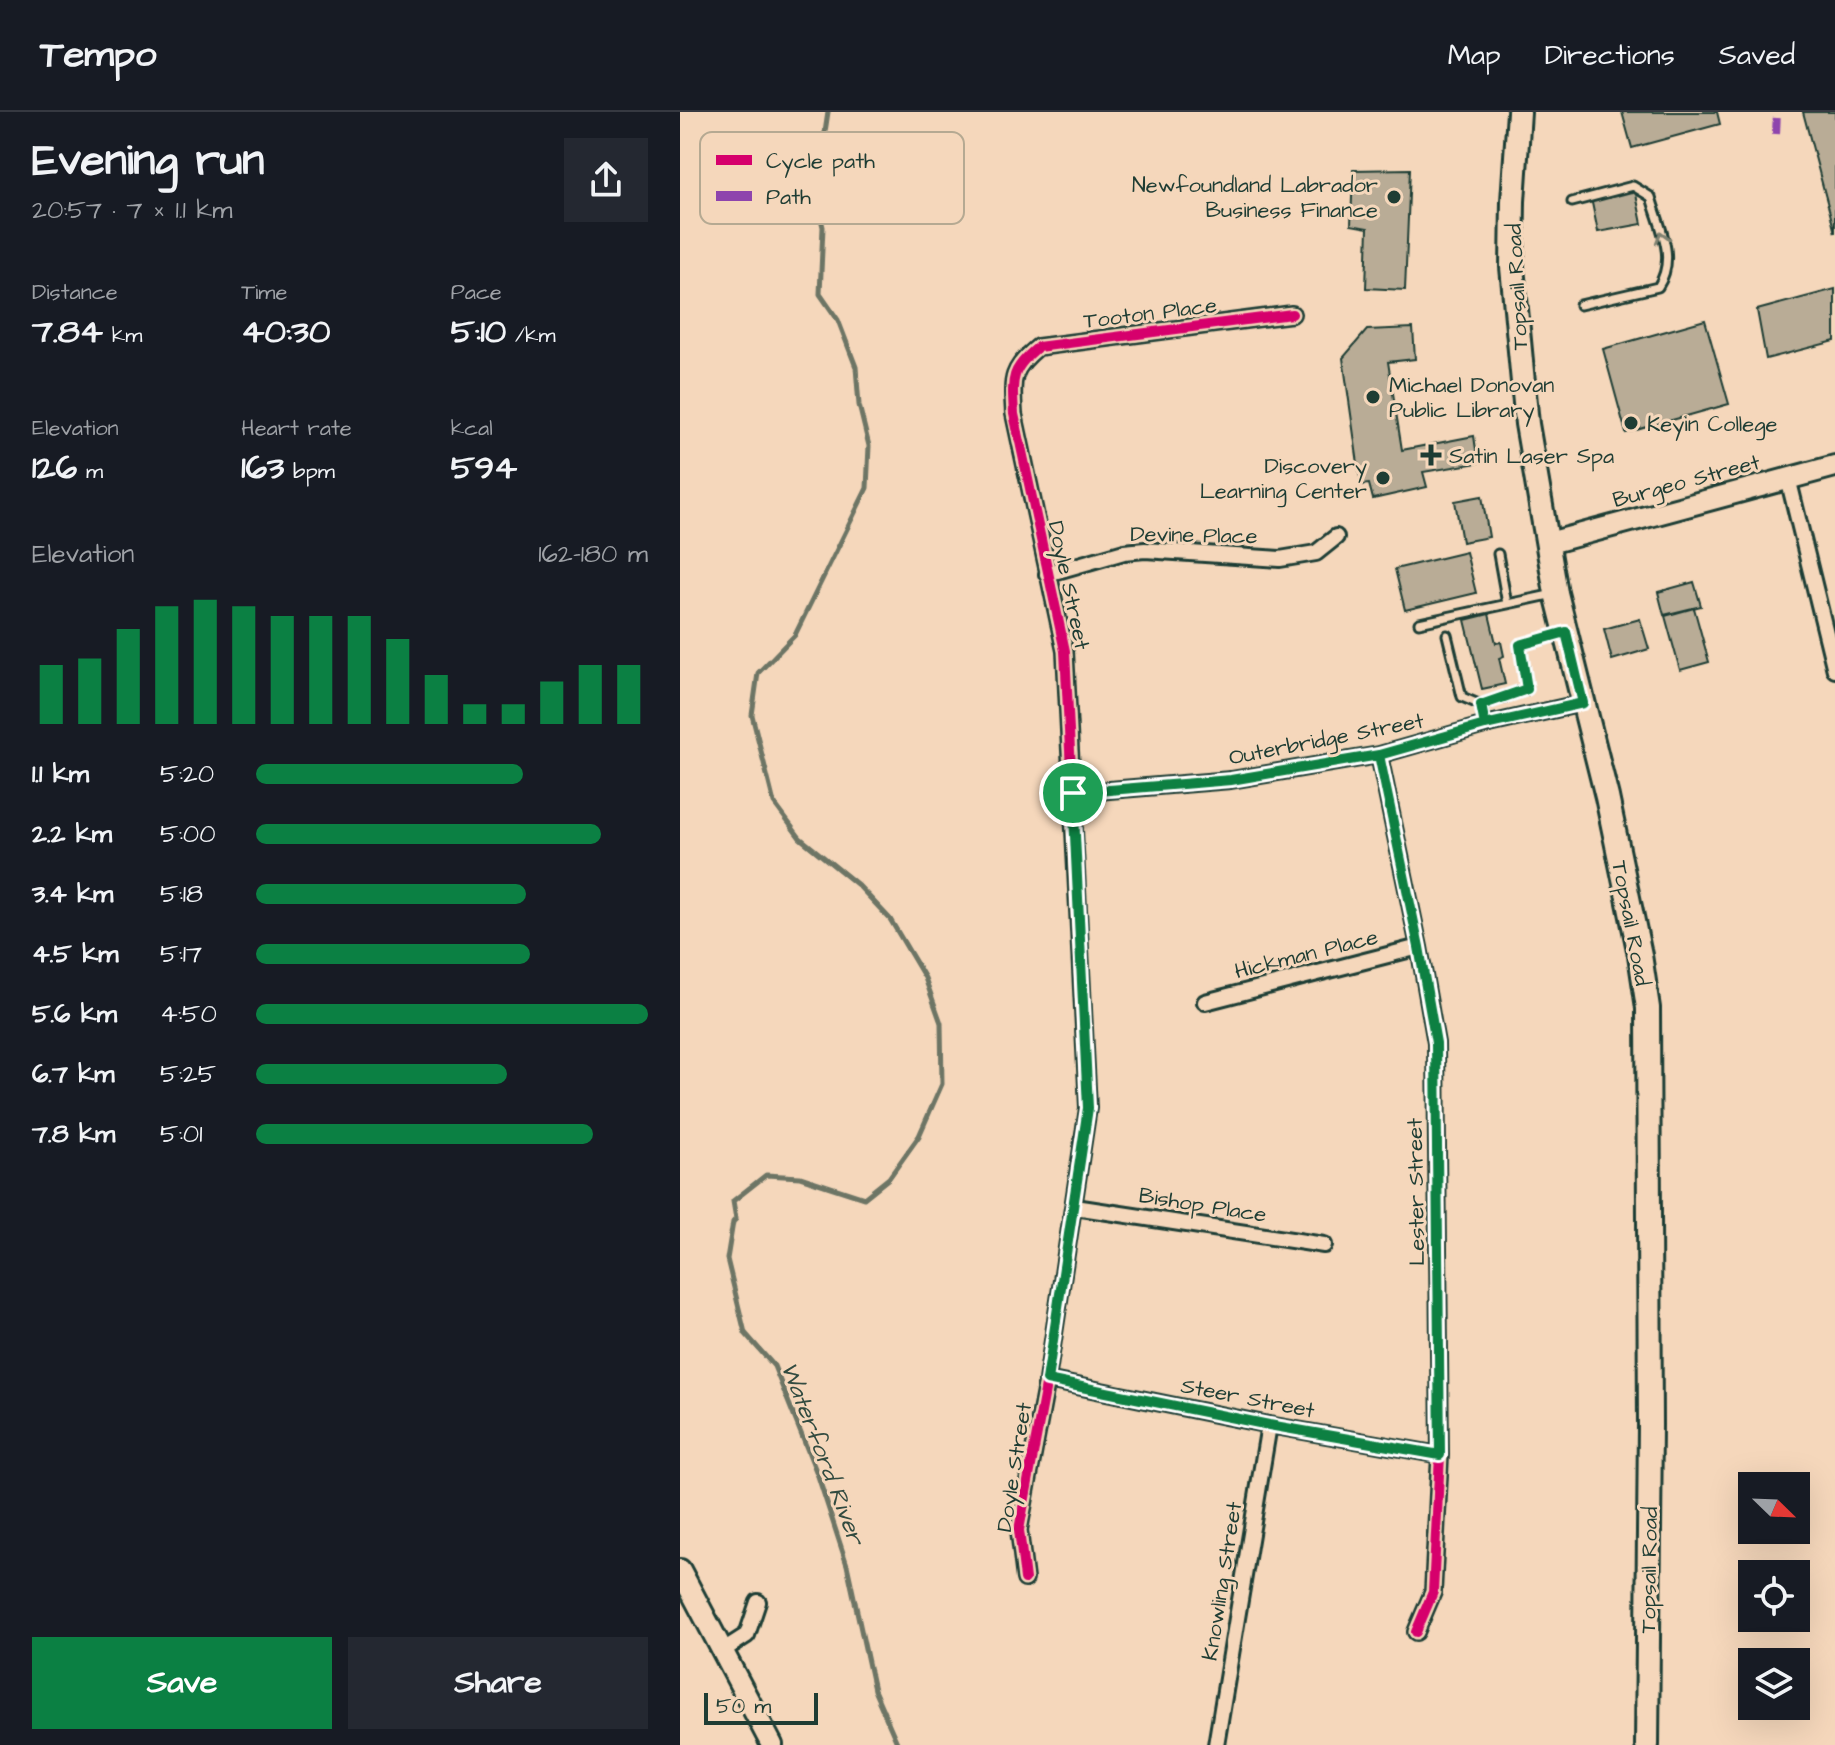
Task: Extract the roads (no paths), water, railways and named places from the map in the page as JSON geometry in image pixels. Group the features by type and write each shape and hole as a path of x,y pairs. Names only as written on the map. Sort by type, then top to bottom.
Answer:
{"main road":[{"name":"Topsail Road","path":"1519,112 1512,267 1527,424 1556,593 1607,797 1648,1008 1650,1441 1647,1745"}],"street":[{"name":"Tooton Place","path":"1018,363 1038,347 1292,314"},
{"name":"Doyle Street","path":"1018,363 1013,387 1014,414 1065,651 1088,1108 1047,1380 1019,1530 1025,1579"},
{"name":"Burgeo Street","path":"1549,543 1835,466"},
{"path":"1788,478 1835,670"},
{"name":"Devine Place","path":"1047,574 1124,552 1145,550 1280,559 1316,553 1336,537"},
{"name":"Outerbridge Street","path":"1073,793 1231,780 1379,755 1485,725 1583,703"},
{"name":"Lester Street","path":"1379,755 1436,1043 1440,1455 1433,1592 1416,1632"},
{"name":"Hickman Place","path":"1205,1002 1419,947"},
{"name":"Bishop Place","path":"1075,1207 1324,1245"},
{"name":"Steer Street","path":"1047,1380 1269,1425 1440,1455"},
{"name":"Knowling Street","path":"1216,1745 1269,1425"},
{"path":"680,1570 772,1743"},
{"path":"722,1651 747,1635 758,1602"}],"lane":[{"path":"1572,202 1633,186 1644,191 1651,197 1669,260 1666,274 1658,287 1580,305"},
{"path":"1498,554 1507,604"},
{"path":"1419,623 1556,593"},
{"path":"1447,635 1462,697 1481,705 1527,689 1520,645 1566,632"},
{"path":"1481,705 1485,725"}],"waterway":[{"name":"Waterford River","path":"825,132 828,112"},
{"name":"Waterford River","path":"822,224 820,294 838,320 856,367 859,405 869,446 867,488 795,635 758,673 752,715 774,803 800,838 858,885 890,919 925,978 941,1023 942,1084 919,1136 889,1178 864,1198 800,1177 766,1175 733,1201 736,1219 727,1259 745,1333 774,1366 818,1476 847,1565 874,1690 898,1745"}],"place":[{"name":"Newfoundland Labrador Business Finance","path":"1394,197"},
{"name":"Michael Donovan Public Library","path":"1373,397"},
{"name":"Keyin College","path":"1631,423"},
{"name":"Satin Laser Spa","path":"1431,455"},
{"name":"Discovery Learning Center","path":"1383,478"}]}
